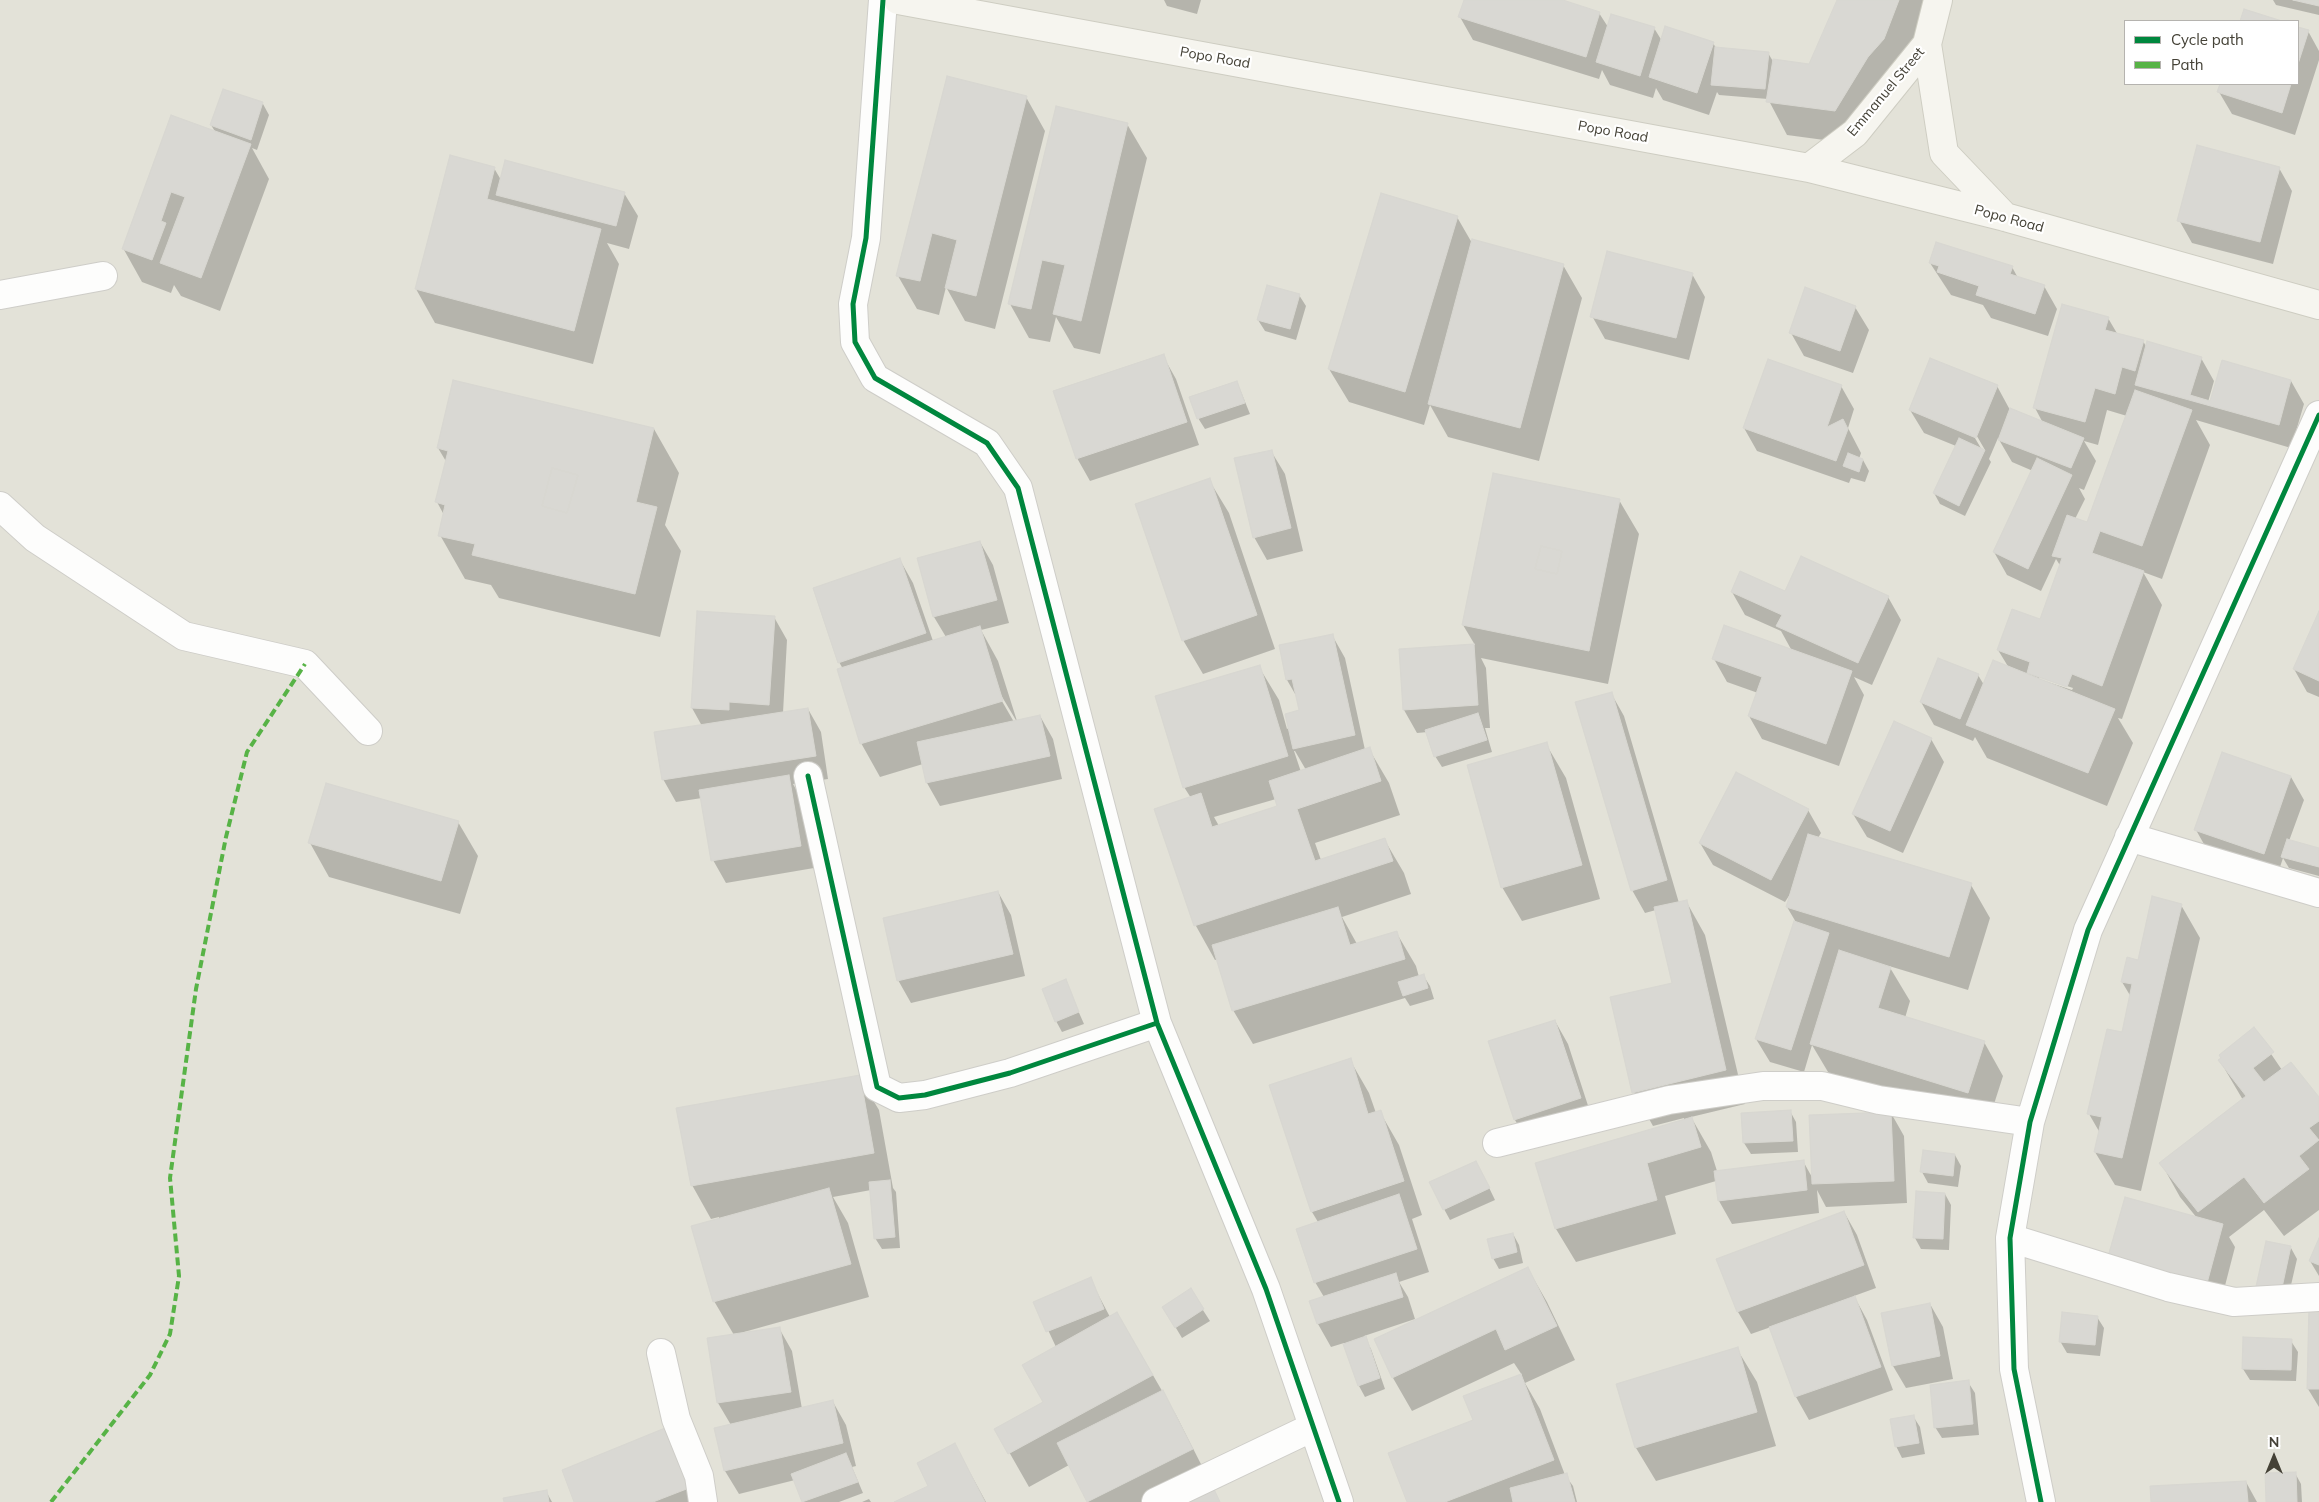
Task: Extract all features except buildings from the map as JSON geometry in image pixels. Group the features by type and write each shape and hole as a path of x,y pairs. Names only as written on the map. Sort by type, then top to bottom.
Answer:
{"main road":[{"name":"Popo Road","path":"898,0 1808,168 2005,217 2319,305"},
{"name":"Emmanuel Street","path":"1808,168 1855,133 1927,44 1938,0"},
{"path":"1927,44 1944,153 2005,217"}],"street":[{"path":"883,0 866,238 853,304 855,342 875,378 987,442 1018,488 1156,1023 1266,1289 1339,1502"},
{"path":"0,295 103,276"},
{"path":"2041,1502 2014,1369 2010,1238 2030,1122 2088,930 2319,415"},
{"path":"0,506 35,538 184,636 305,664 368,731"},
{"path":"808,776 877,1087 899,1098 925,1095 1010,1073 1156,1023"},
{"path":"2130,837 2319,893"},
{"path":"1497,1143 1669,1100 1763,1086 1822,1086 1879,1100 2030,1122"},
{"path":"2010,1238 2168,1287 2234,1302 2319,1297"},
{"path":"661,1353 676,1419 699,1476 703,1502"},
{"path":"1156,1502 1314,1427"}],"shaded area":[{"path":"0,0 2319,0 2319,1502 0,1502"}],"marked path":[{"path":"51,1502 150,1375 170,1334 179,1276 170,1178 196,989 226,837 247,752 305,664"}],"cycle path":[{"path":"883,0 866,238 853,304 855,342 875,378 987,443 1018,488 1157,1023 1266,1289 1339,1502"},
{"path":"2041,1502 2014,1369 2010,1238 2030,1122 2088,930 2319,415"},
{"path":"808,776 877,1087 899,1098 925,1095 1010,1073 1157,1023"}]}
